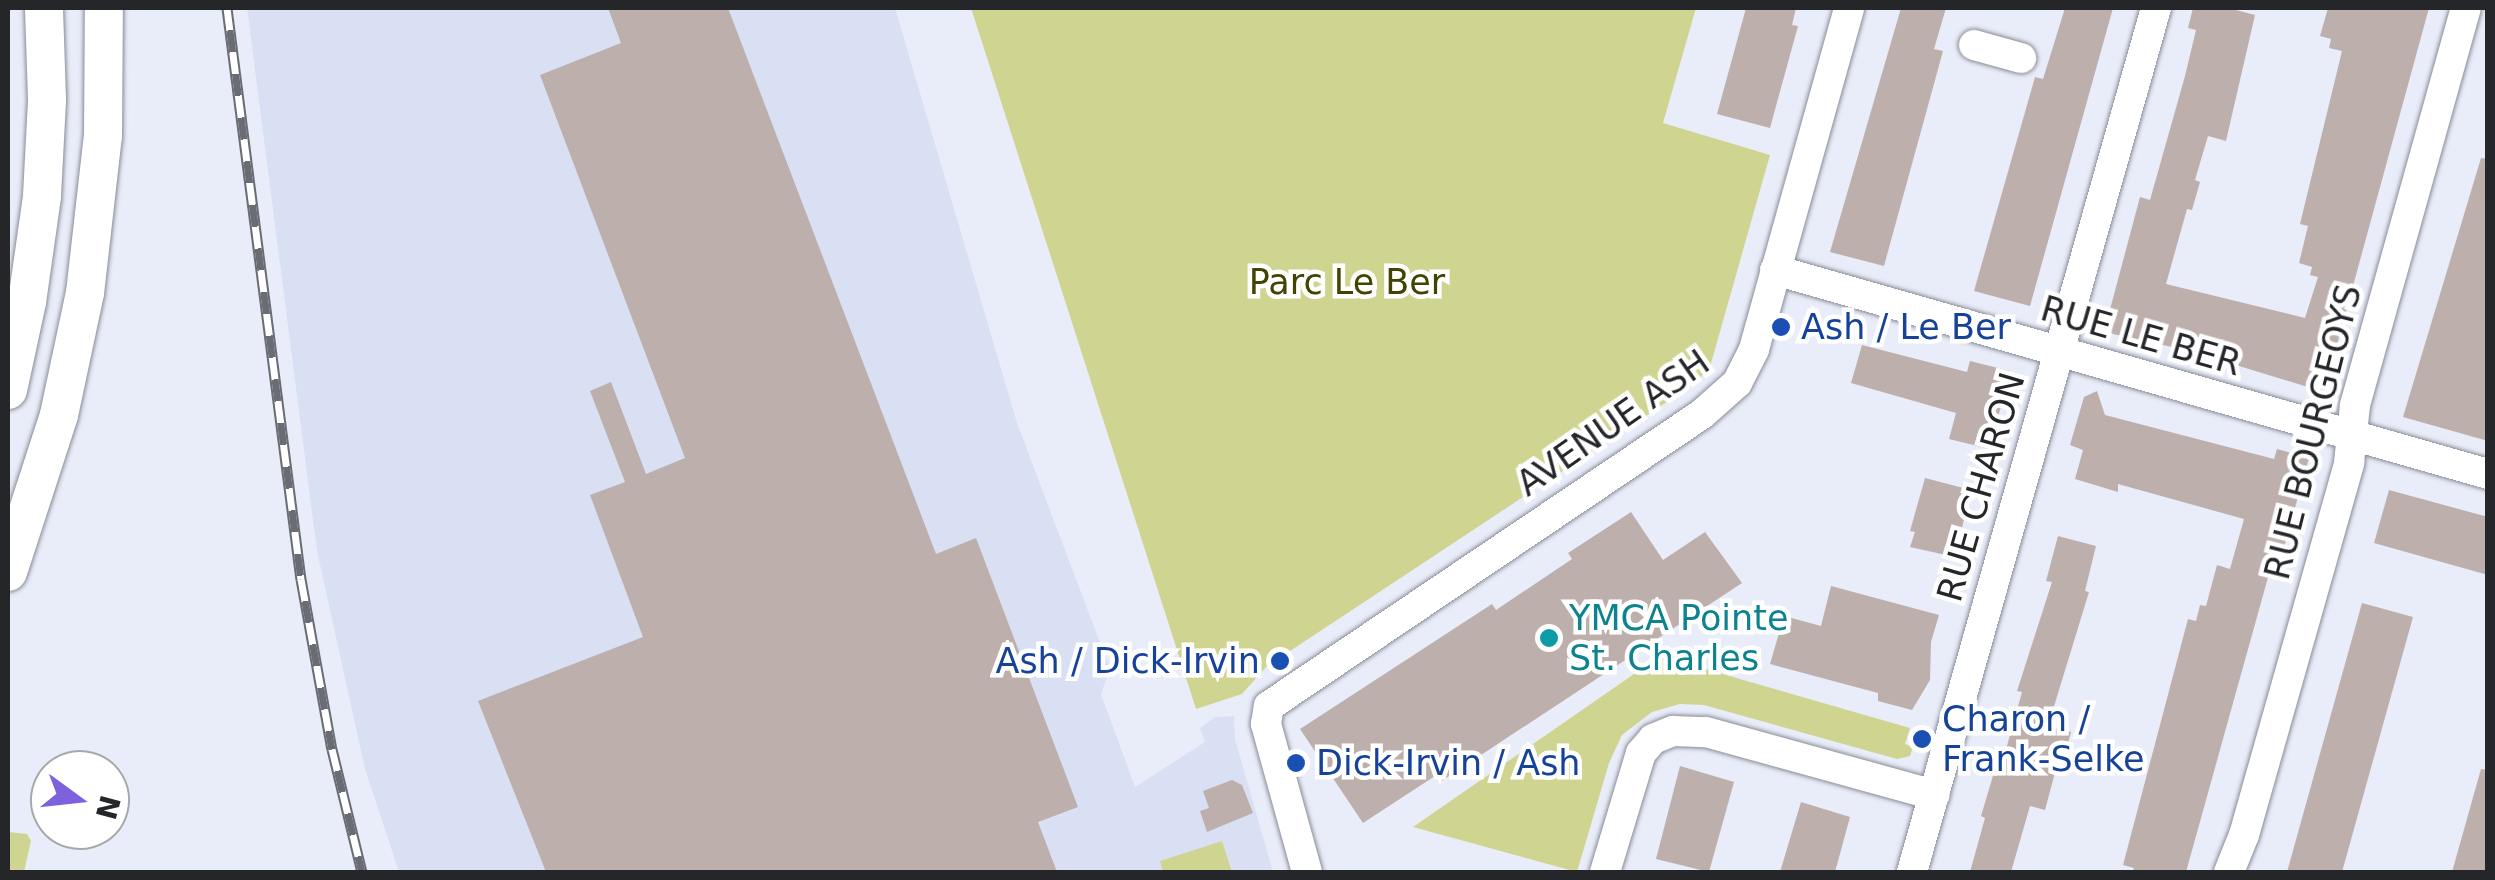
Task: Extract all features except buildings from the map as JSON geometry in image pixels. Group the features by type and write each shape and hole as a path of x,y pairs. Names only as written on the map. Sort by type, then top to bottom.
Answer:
{"main road":[{"path":"8,390 27,302 42,196 47,100 44,8"},
{"path":"8,572 59,415 88,276 104,136 104,8"}],"street":[{"name":"AVENUE ASH","path":"1307,872 1266,717 1272,702 1720,402 1750,361 1849,8"},
{"name":"RUE CHARON","path":"1912,872 2156,8"},
{"name":"RUE BOURGEOYS","path":"2228,872 2244,835 2349,463 2354,405 2466,8"},
{"path":"1974,45 2020,58"},
{"name":"RUE LE BER","path":"1774,270 2488,474"},
{"path":"1605,872 1641,753 1653,739 1672,730 1706,732 1934,795"}],"shaded area":[{"path":"247,8 895,8 1017,423 1110,669 1101,694 1135,787 1205,742 1200,728 1215,717 1234,716 1235,739 1273,872 399,872 365,769 317,551"}],"green space":[{"name":"Parc Le Ber","path":"971,8 1696,8 1663,123 1770,155 1710,367 1694,384 1266,667 1242,694 1196,709"},
{"path":"1660,656 1910,728 1905,744 1913,747 1910,756 1897,759 1704,705 1680,704 1652,712 1622,735 1609,763 1577,872 1413,827"},
{"path":"8,832 27,834 30,845 24,872 8,872"},
{"path":"1222,841 1232,872 1163,872 1160,861"}],"railway":[{"path":"227,8 301,579 332,749 362,872"}],"place":[{"name":"Ash / Le Ber","path":"1781,327"},
{"name":"YMCA Pointe St. Charles","path":"1549,638"},
{"name":"Ash / Dick-Irvin","path":"1280,661"},
{"name":"Charon / Frank-Selke","path":"1922,739"},
{"name":"Dick-Irvin / Ash","path":"1296,763"}]}
